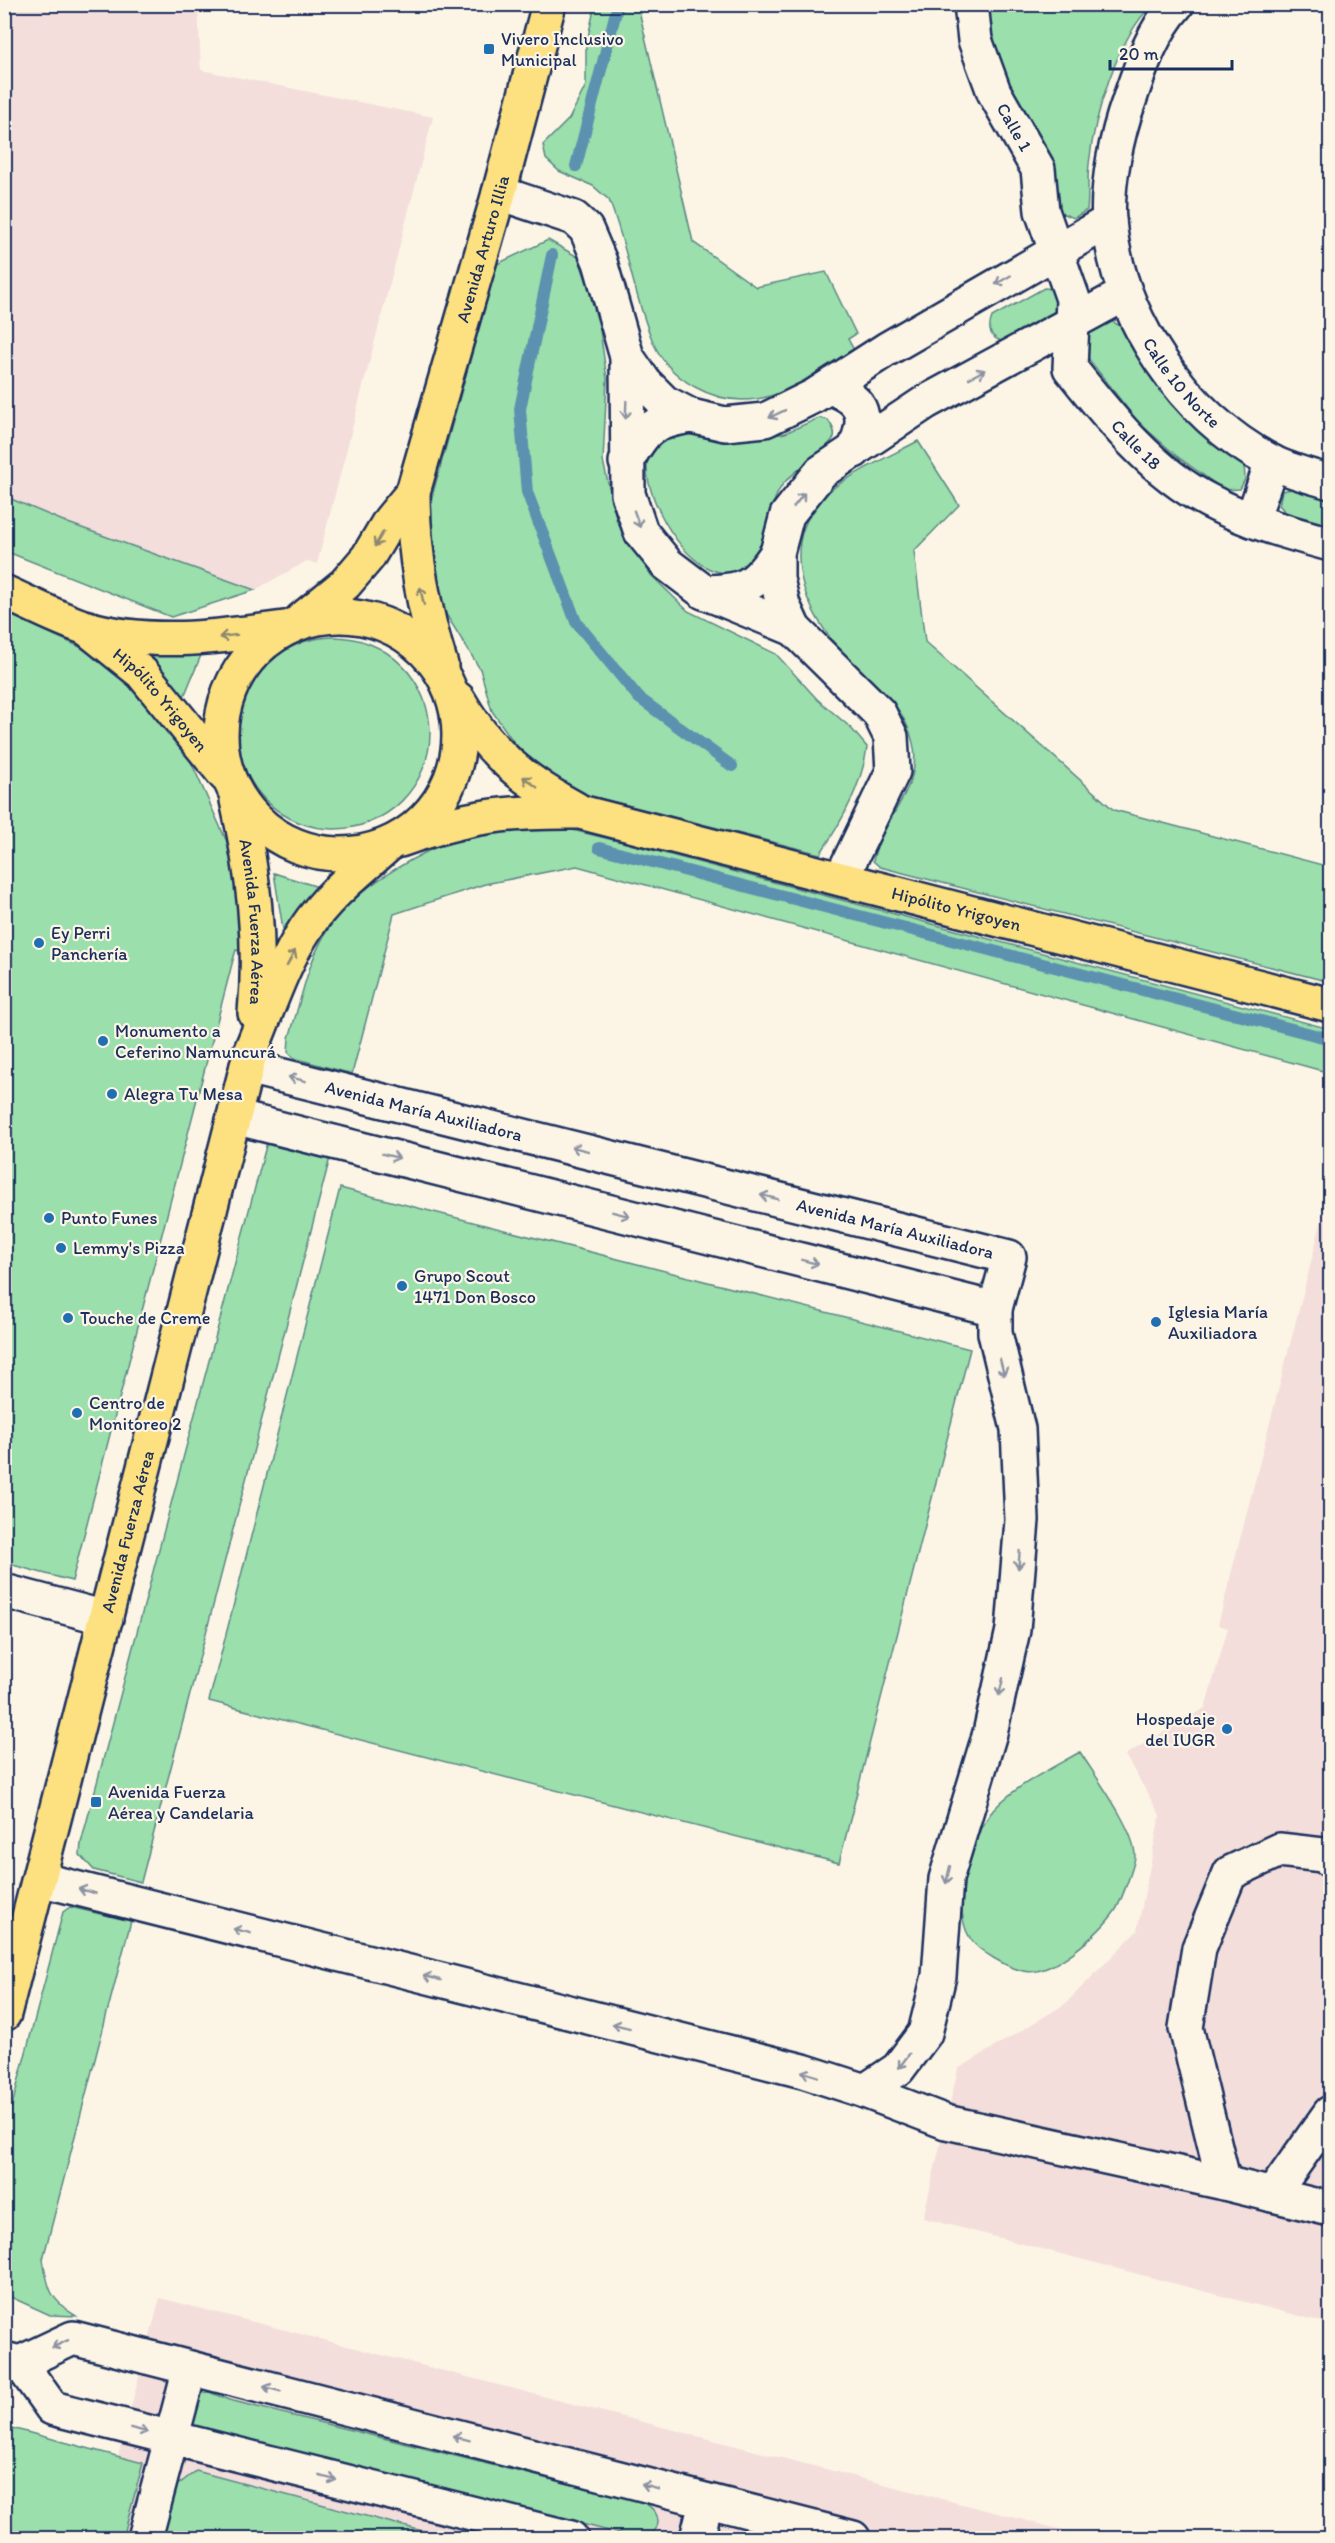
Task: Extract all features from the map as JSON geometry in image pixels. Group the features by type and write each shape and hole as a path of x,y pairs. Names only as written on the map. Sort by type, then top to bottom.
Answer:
{"main road":[{"name":"Avenida Arturo Illia","path":"446,678 429,626 418,577 413,528 413,492 499,193 549,4"},
{"name":"Avenida Arturo Illia","path":"292,625 345,584 369,557 390,520 413,492"},
{"name":"Hipólito Yrigoyen","path":"4,592 85,627 157,639 215,637 339,615 380,621 416,642 446,678 472,725 502,761 543,791 580,812 1330,1005"},
{"name":"Avenida Fuerza Aérea","path":"249,1059 260,968 258,922 250,858 220,736 228,693 251,655 292,625"},
{"name":"Hipólito Yrigoyen","path":"85,627 142,673 264,828 302,849 344,856 393,843 444,824 488,814 580,812"},
{"name":"Avenida Fuerza Aérea","path":"4,2014 249,1059 282,976 305,928 334,893 434,811 454,771 460,728 446,678"}],"street":[{"name":"Calle 1","path":"971,4 975,40 994,92 1038,169 1042,211 1054,251"},
{"name":"Calle 10 Norte","path":"1178,4 1162,22 1142,62 1120,124 1109,221 1125,294 1149,345 1181,387 1241,442 1272,462 1330,482"},
{"path":"499,193 574,218 586,229 615,308 627,357 628,494 641,532 667,564 704,592 794,628"},
{"path":"627,357 645,383 664,402 691,416 725,424 765,420 829,387 887,349 1109,221"},
{"name":"Calle 18","path":"1054,251 1073,299 1070,323 1070,368 1123,432 1169,474 1207,501 1252,520 1330,544"},
{"path":"842,879 893,771 891,737 879,713 794,628 783,605 777,579 777,553 786,515 821,472 926,402 1125,294"},
{"path":"829,387 848,394 861,410 862,430 854,451"},
{"path":"626,462 643,433 663,421 691,416"},
{"path":"1252,520 1272,462"},
{"path":"704,592 734,591 760,578 777,553"},
{"name":"Avenida María Auxiliadora","path":"249,1059 1009,1257 995,1309"},
{"path":"234,1117 995,1309 995,1333 1000,1362 1018,1429 1022,1520 1013,1630 990,1733 946,1880 939,1976 925,2033 898,2069 866,2091"},
{"path":"4,1591 106,1618"},
{"path":"1224,2183 1185,2028 1199,1948 1230,1873 1279,1850 1323,1855 1330,1860"},
{"path":"39,1879 803,2072 866,2091 946,2122 1272,2195 1327,2205"},
{"path":"1272,2195 1330,2113"},
{"path":"571,2538 52,2408 12,2361 73,2338 706,2502 854,2538"},
{"path":"145,2538 190,2368"},
{"path":"697,2538 706,2502"}],"shaded area":[{"path":"5,5 198,5 201,70 433,117 317,564 307,561 255,590 68,523 5,496"},
{"path":"1330,1188 1330,2324 923,2218 958,2069 1065,2004 1137,1931 1160,1815 1125,1755 1205,1708 1228,1628 1218,1625"},
{"path":"160,2298 1094,2538 96,2538"}],"green space":[{"path":"595,5 643,5 640,15 693,242 756,287 826,272 856,334 848,339 854,350 797,385 759,399 738,400 717,396 681,378 663,360 654,345 639,303 621,234 609,200 593,186 559,171 546,159 543,145 569,119 586,85 586,46"},
{"path":"985,5 1152,5 1128,37 1109,79 1092,145 1088,170 1087,210 1074,218 1059,212 1055,193 1055,165 999,72"},
{"path":"548,240 578,257 597,310 607,379 603,461 617,522 651,575 688,611 776,654 817,699 850,727 867,747 856,790 820,854 579,793 540,770 515,744 492,711 480,669 436,598 429,507 497,264"},
{"path":"1044,288 1054,289 1060,307 1054,315 1004,342 993,336 990,330 992,317"},
{"path":"1110,320 1125,329 1150,372 1175,407 1244,463 1245,479 1240,489 1224,490 1178,457 1137,421 1084,353 1090,329"},
{"path":"819,418 828,420 834,430 834,437 826,447 784,483 773,503 763,539 752,559 743,567 726,572 709,569 692,557 677,541 655,501 647,466 654,444 688,429 730,440 759,438 785,433"},
{"path":"918,441 959,505 914,551 925,642 1114,810 1330,867 1330,982 880,867 873,861 877,846 907,789 915,759 913,743 896,706 848,658 818,620 801,576 799,553 803,531 813,510 831,490 861,471"},
{"path":"1297,488 1330,499 1330,527 1289,516 1279,505 1282,491"},
{"path":"4,496 68,523 255,590 171,617 5,551"},
{"path":"4,612 80,647 120,672 179,735 240,871 252,955 236,950 233,960 72,1581 5,1563"},
{"path":"325,637 343,637 371,644 402,665 423,696 430,733 423,770 402,801 371,822 343,829 325,829 289,818 260,794 249,778 242,761 238,742 238,724 249,688 273,659 289,648 306,641"},
{"path":"202,653 183,699 149,656"},
{"path":"511,826 564,828 622,842 1330,1029 1330,1073 577,866 485,884 394,914 352,1074 294,1058 288,1052 289,1038 309,972 325,934 348,905 379,879 432,849 463,837"},
{"path":"274,873 318,887 283,929"},
{"path":"275,1137 332,1150 141,1882 94,1870 80,1855 81,1843 266,1146"},
{"path":"340,1188 970,1349 839,1863 209,1701"},
{"path":"1080,1752 1129,1832 1134,1860 1127,1884 1115,1911 1098,1931 1074,1952 1047,1968 1023,1971 994,1958 979,1948 970,1938 962,1910 962,1894 969,1859 981,1829 996,1807 1030,1780"},
{"path":"70,1907 131,1921 43,2259 49,2286 55,2299 76,2316 50,2315 4,2294 5,2132 63,1912"},
{"path":"209,2392 229,2400 642,2502 655,2512 658,2524 651,2534 636,2538 342,2462 195,2428 187,2417 194,2395"},
{"path":"4,2426 143,2463 123,2538 5,2538"},
{"path":"196,2471 449,2538 162,2538 175,2487"}],"waterway":[{"path":"576,166 618,4"},
{"path":"552,255 520,409 527,492 576,622 639,698 732,766"},
{"path":"599,848 1330,1039"}],"place":[{"name":"Vivero Inclusivo Municipal","path":"489,49"},
{"name":"Ey Perri Panchería","path":"39,943"},
{"name":"Monumento a Ceferino Namuncurá","path":"103,1041"},
{"name":"Alegra Tu Mesa","path":"112,1094"},
{"name":"Punto Funes","path":"49,1218"},
{"name":"Lemmy's Pizza","path":"61,1248"},
{"name":"Grupo Scout 1471 Don Bosco","path":"402,1286"},
{"name":"Touche de Creme","path":"68,1318"},
{"name":"Iglesia María Auxiliadora","path":"1156,1322"},
{"name":"Centro de Monitoreo 2","path":"77,1413"},
{"name":"Hospedaje del IUGR","path":"1227,1729"},
{"name":"Avenida Fuerza Aérea y Candelaria","path":"96,1802"}]}
